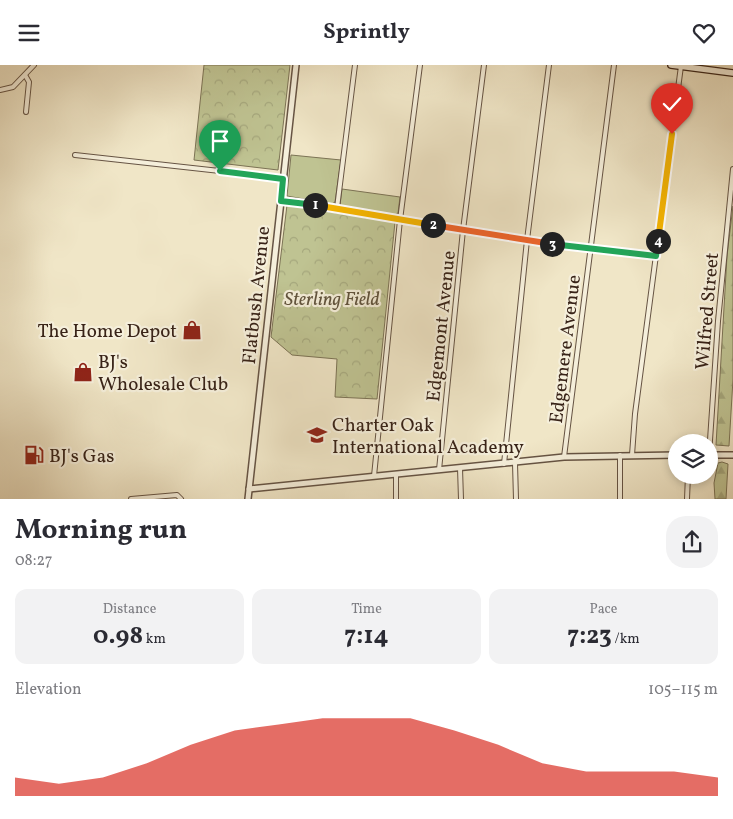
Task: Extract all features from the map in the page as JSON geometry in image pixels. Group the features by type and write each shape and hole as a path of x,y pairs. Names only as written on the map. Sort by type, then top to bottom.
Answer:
{"main road":[{"path":"672,65 733,73"}],"street":[{"path":"0,90 13,87 34,65"},
{"name":"Flatbush Avenue","path":"248,499 296,65"},
{"path":"337,208 355,65"},
{"path":"374,476 400,220 420,65"},
{"name":"Edgemont Avenue","path":"439,470 463,230 484,65"},
{"path":"504,464 527,240 550,65"},
{"name":"Edgemere Avenue","path":"564,457 614,65"},
{"path":"632,455 635,414 681,67"},
{"path":"25,75 29,83 26,112"},
{"path":"75,155 283,179"},
{"name":"Wilfred Street","path":"710,434 718,321 733,169"},
{"path":"281,201 337,208 527,240 656,256"},
{"path":"620,455 620,499"},
{"path":"249,489 564,457 668,455"},
{"path":"515,463 516,499"},
{"path":"460,468 461,499"},
{"path":"396,474 396,499"},
{"path":"687,499 688,484"},
{"path":"131,499 177,495 181,498"}],"green space":[{"path":"204,65 290,65 278,170 194,160"},
{"path":"291,155 341,160 335,202 332,204 287,196"},
{"path":"342,189 400,197 398,213 394,216 342,208 340,205"},
{"name":"Sterling Field","path":"287,205 395,222 377,399 335,397 337,359 292,355 271,337"},
{"path":"733,206 733,379 729,446 718,445 717,434 727,256"},
{"path":"718,463 728,464 726,499 715,499 714,484 718,484"}],"place":[{"name":"The Home Depot","path":"192,330"},
{"name":"BJ's Wholesale Club","path":"83,372"},
{"name":"Charter Oak International Academy","path":"317,435"},
{"name":"BJ's Gas","path":"34,455"}],"route":[{"path":"220,171 283,179 281,201 337,208 527,240 656,256 672,134"}]}
